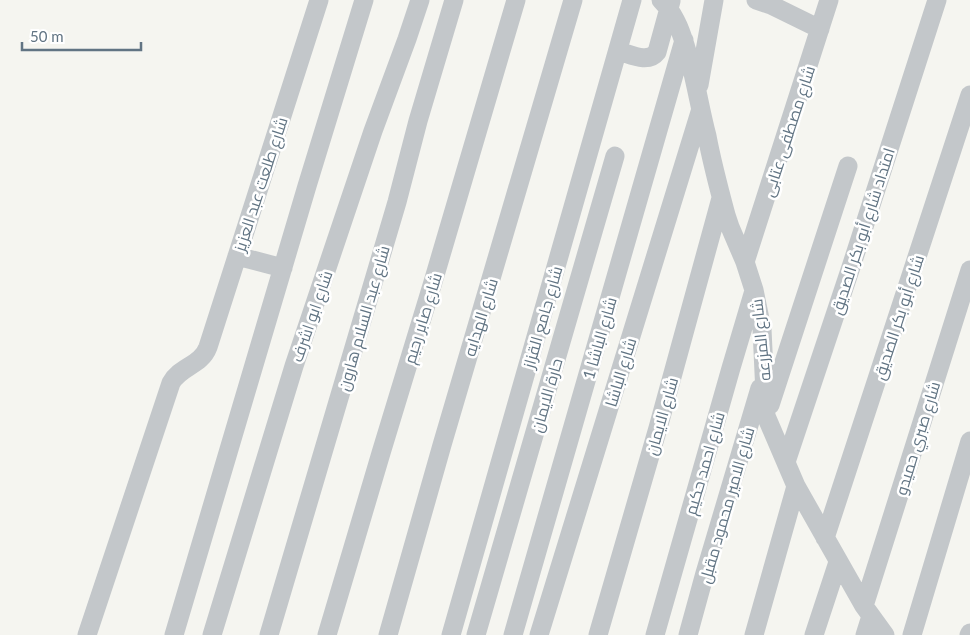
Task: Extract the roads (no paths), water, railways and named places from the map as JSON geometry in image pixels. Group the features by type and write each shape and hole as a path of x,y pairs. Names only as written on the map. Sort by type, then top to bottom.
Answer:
{"street":[{"name":"شارع طلعت عبد العزيز","path":"87,635 171,383 176,376 201,360 206,354 319,0"},
{"path":"174,635 364,0"},
{"name":"شارع ابو اشرف","path":"212,635 294,366 373,131 420,0"},
{"name":"شارع عبد السلام هارون","path":"269,635 389,230 418,121 454,0"},
{"name":"شارع صابر رحيم","path":"326,635 380,453 434,282 516,0"},
{"name":"شارع الهدايه","path":"388,635 573,0"},
{"name":"شارع جامع القزاز","path":"457,634 632,0"},
{"path":"699,100 714,0"},
{"name":"شارع مصطفى عتابى","path":"746,262 829,0"},
{"name":"امتداد شارع أبو بكر الصديق","path":"786,462 852,264 936,0"},
{"path":"618,51 646,58 655,55 667,2"},
{"name":"شارع المزرعه","path":"667,2 684,40 721,196 730,226 746,262 754,290 762,329 766,416 796,486 867,611 886,635"},
{"path":"767,2 820,29"},
{"name":"شارع الباشا 1","path":"513,635 684,40"},
{"name":"شارع أبو بكر الصديق","path":"825,538 970,96"},
{"name":"شارع الباشا","path":"539,635 699,100"},
{"name":"حارة الايمان","path":"476,635 615,156"},
{"path":"766,416 848,166"},
{"name":"شارع الايمان","path":"598,635 658,428 721,196"},
{"path":"238,256 283,268"},
{"name":"شارع صبري حميدو","path":"865,635 867,611 970,270"},
{"name":"شارع احمد حكيم","path":"655,635 754,290"},
{"name":"شارع الامير محمود مقبل","path":"688,635 764,374"},
{"path":"912,635 970,441"},
{"path":"754,635 796,486"},
{"path":"814,635 838,562"}]}
